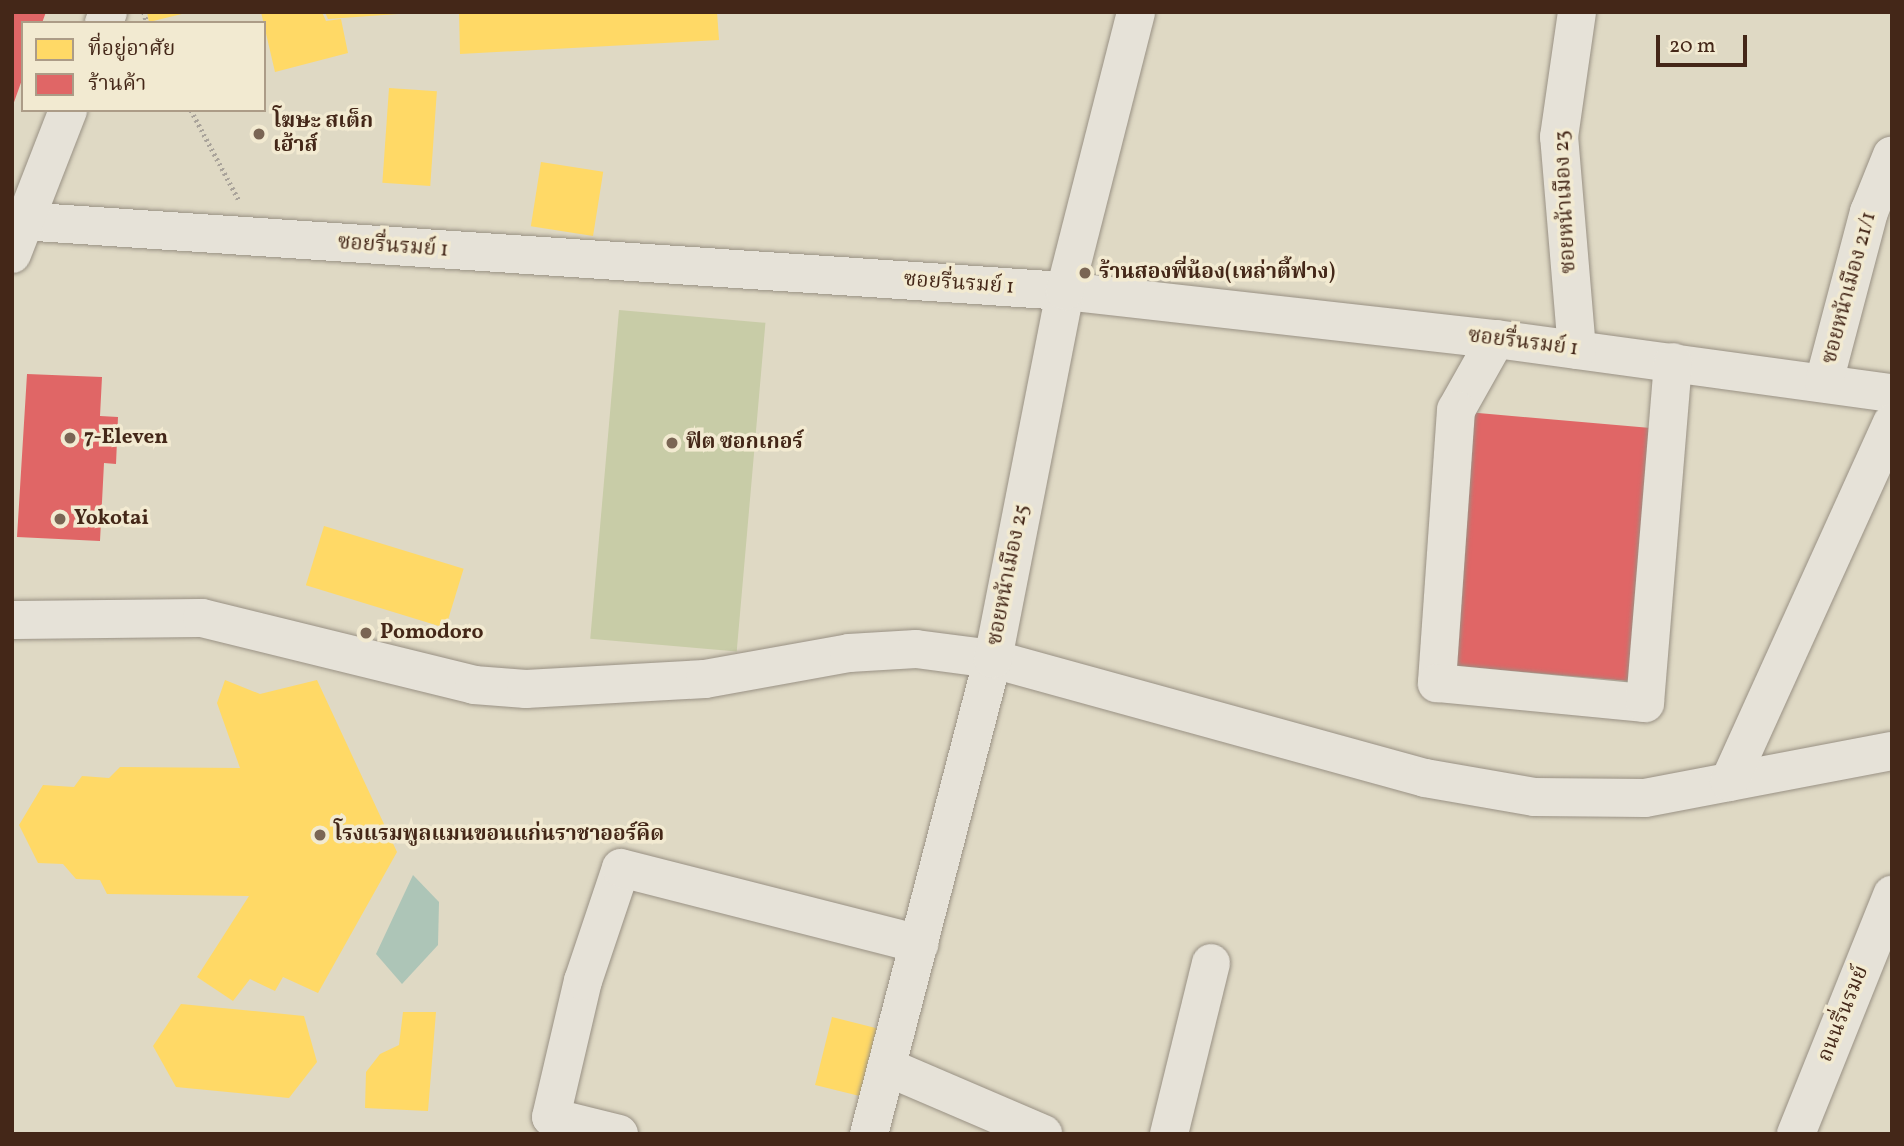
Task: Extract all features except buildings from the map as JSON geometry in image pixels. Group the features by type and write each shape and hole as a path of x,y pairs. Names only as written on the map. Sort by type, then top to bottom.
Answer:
{"street":[{"name":"ซอยหน้าเมือง 25","path":"869,1134 993,659 1065,291 1136,12"},
{"name":"ซอยหน้าเมือง 23","path":"1577,12 1559,137 1577,350"},
{"path":"17,238 67,112"},
{"name":"ซอยหน้าเมือง 21/1","path":"1824,382 1869,212 1892,155"},
{"name":"ซอยรื่นรมย์ 1","path":"17,238 259,238 1065,291 1496,339 1892,393"},
{"path":"1496,339 1456,410 1437,683 1645,703 1673,362"},
{"path":"1729,782 1892,423"},
{"path":"12,620 202,618 474,685 526,690 705,678 849,653 916,649 993,659 1425,779 1521,795 1645,798 1892,751"},
{"path":"620,1134 551,1117 583,981 621,868 919,944"},
{"name":"ถนนรื่นรมย์","path":"1796,1134 1892,895"},
{"path":"1169,1134 1211,963"},
{"path":"887,1067 1043,1134"}],"path":[{"path":"192,112 259,238"}],"green space":[{"name":"ฟิต ซอกเกอร์","path":"619,310 765,323 737,652 590,639"}],"shaded area":[{"path":"413,875 439,902 438,945 402,984 376,954"}],"place":[{"name":"โฆษะ สเต็ก เฮ้าส์","path":"259,134"},
{"name":"ร้านสองพี่น้อง(เหล่าตี้ฟาง)","path":"1085,273"},
{"name":"7-Eleven","path":"70,438"},
{"name":"ฟิต ซอกเกอร์","path":"672,443"},
{"name":"Yokotai","path":"60,519"},
{"name":"Pomodoro","path":"366,633"},
{"name":"โรงแรมพูลแมนขอนแก่นราชาออร์คิด","path":"320,835"}]}
